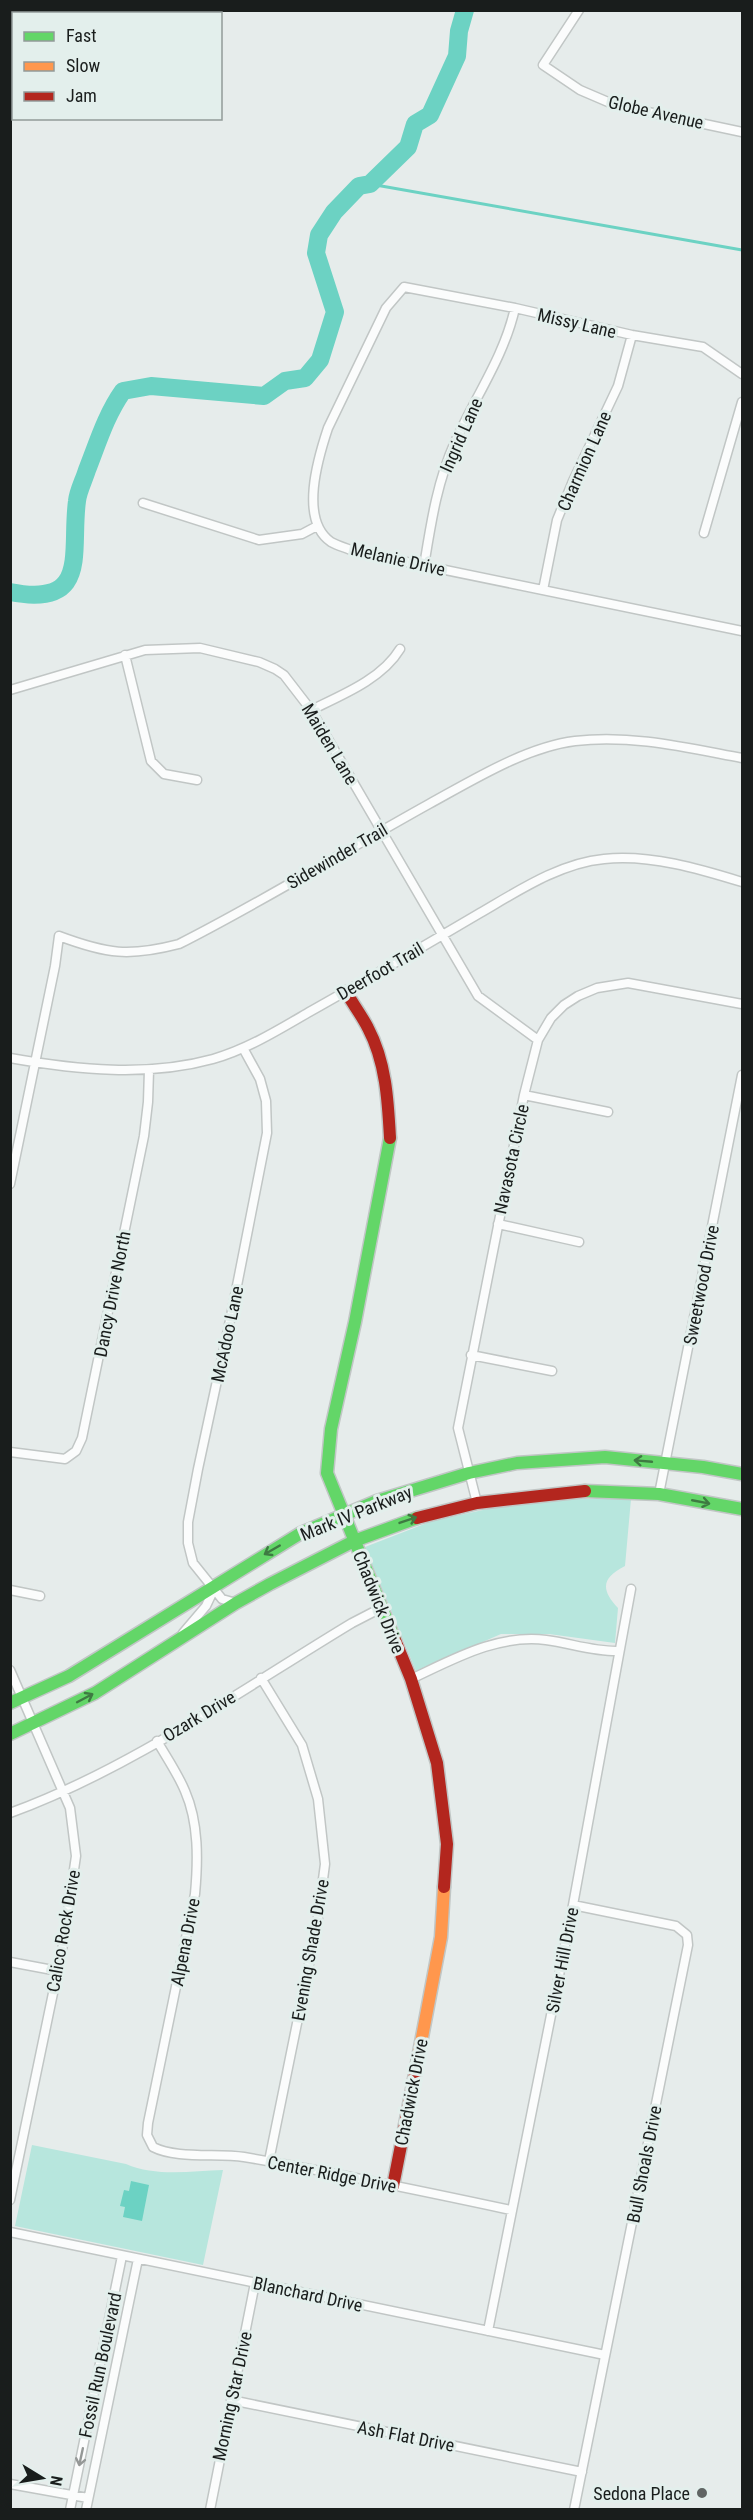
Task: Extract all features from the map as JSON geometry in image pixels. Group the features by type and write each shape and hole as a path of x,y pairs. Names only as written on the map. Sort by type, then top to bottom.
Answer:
{"main road":[{"name":"Chadwick Drive","path":"346,992 369,1029 380,1059 390,1118 390,1140 356,1322 331,1428 327,1473 411,1679 437,1763 447,1844 441,1937 393,2186"},
{"name":"Mark IV Parkway","path":"10,1703 24,1699 69,1676 292,1538 377,1501 469,1473 517,1463 606,1457 742,1474"},
{"name":"Mark IV Parkway","path":"10,1734 33,1725 95,1693 236,1603 354,1541 427,1514 477,1503 588,1491 659,1494 742,1509"}],"street":[{"name":"Globe Avenue","path":"579,10 543,64 580,90 615,105 742,132"},
{"name":"Missy Lane","path":"317,526 312,503 321,448 328,428 386,308 404,287 514,308 632,335 703,347 742,374"},
{"name":"Ingrid Lane","path":"424,566 435,500 444,470 456,441 501,352 510,330 514,308"},
{"name":"Charmion Lane","path":"543,590 557,520 618,386 632,335"},
{"path":"704,533 742,402"},
{"path":"143,503 259,540 302,534 317,526"},
{"name":"Melanie Drive","path":"317,526 331,542 353,551 742,631"},
{"name":"Maiden Lane","path":"10,690 145,650 200,648 259,662 284,675 311,710 478,996 538,1040"},
{"path":"311,710 354,689 393,661 400,649"},
{"path":"125,655 152,761 164,774 197,780"},
{"name":"Sidewinder Trail","path":"35,1063 59,936 96,950 130,953 179,944 464,785 526,754 552,745 576,741 636,741 742,758"},
{"name":"Deerfoot Trail","path":"10,1058 35,1063 104,1069 149,1070 213,1059 243,1048 346,992 520,890 552,874 582,863 605,858 658,862 710,872 742,882"},
{"name":"Navasota Circle","path":"477,1503 458,1428 524,1095 538,1040 551,1018 564,1005 578,996 610,986 628,983 742,1004"},
{"name":"McAdoo Lane","path":"236,1603 222,1599 215,1587 193,1563 188,1543 188,1522 267,1133 266,1101 260,1079 243,1048"},
{"path":"10,1184 35,1063"},
{"name":"Dancy Drive North","path":"12,1453 65,1459 76,1451 82,1438 144,1136 149,1070"},
{"name":"Sweetwood Drive","path":"659,1494 742,1075"},
{"path":"524,1095 608,1112"},
{"path":"498,1224 579,1242"},
{"path":"471,1355 552,1371"},
{"path":"177,1640 206,1606 215,1587"},
{"name":"Silver Hill Drive","path":"488,2331 573,1905 631,1589"},
{"path":"10,1590 40,1596"},
{"name":"Ozark Drive","path":"10,1813 63,1792 157,1741 352,1623 381,1608"},
{"path":"411,1679 470,1652 495,1643 520,1639 545,1640 619,1651"},
{"name":"Calico Rock Drive","path":"10,1670 70,1808 76,1856 58,1971 10,2200"},
{"name":"Evening Shade Drive","path":"261,1678 302,1745 318,1798 325,1864 317,1925 269,2161"},
{"name":"Alpena Drive","path":"153,2147 147,2135 148,2123 195,1894 198,1867 193,1821 186,1792 157,1741"},
{"name":"Bull Shoals Drive","path":"573,1905 676,1926 684,1931 688,1940 574,2510"},
{"path":"10,1962 58,1971"},
{"name":"Center Ridge Drive","path":"153,2147 170,2153 225,2154 269,2161 511,2210"},
{"name":"Blanchard Drive","path":"10,2232 605,2355"},
{"name":"Fossil Run Boulevard","path":"70,2510 122,2256"},
{"name":"Fossil Run Boulevard","path":"86,2510 138,2259"},
{"name":"Morning Star Drive","path":"210,2510 255,2283"},
{"path":"96,2381 112,2384"},
{"name":"Ash Flat Drive","path":"231,2400 582,2472"},
{"path":"10,2484 88,2498"}],"shaded area":[{"path":"572,1499 631,1499 625,1566 611,1575 606,1585 612,1602 618,1608 615,1643 549,1634 501,1634 416,1671 365,1547 432,1521 497,1507"},
{"path":"32,2145 126,2164 149,2171 223,2170 203,2265 15,2226"},
{"path":"131,2181 149,2185 142,2221 123,2217 125,2207 120,2206 124,2190 129,2191"}],"waterway":[{"path":"10,592 36,595 54,592 65,584 71,572 74,556 75,520 79,493 103,429 123,391 151,386 264,396 285,381 305,378 320,360 335,312 316,253 319,235 334,212 359,186 370,184 408,147 415,124 430,115 457,56 459,31 465,10"},
{"path":"370,184 742,250"}],"traffic: fast":[{"path":"390,1138 355,1322 331,1429 327,1473 395,1640"},
{"path":"10,1703 69,1676 301,1533 377,1501 469,1473 517,1463 605,1457 703,1467 742,1474"},
{"path":"585,1491 659,1494 742,1509"},
{"path":"10,1734 95,1693 236,1603 270,1584 354,1541 417,1518"}],"traffic: slow":[{"path":"416,2069 441,1937 444,1887"}],"traffic: jam":[{"path":"346,992 368,1028 379,1054 387,1096 390,1138"},
{"path":"417,1518 477,1503 585,1491"},
{"path":"395,1640 411,1679 437,1763 447,1844 444,1887"},
{"path":"393,2186 416,2069"}],"place":[{"name":"Sedona Place","path":"702,2493"}]}
